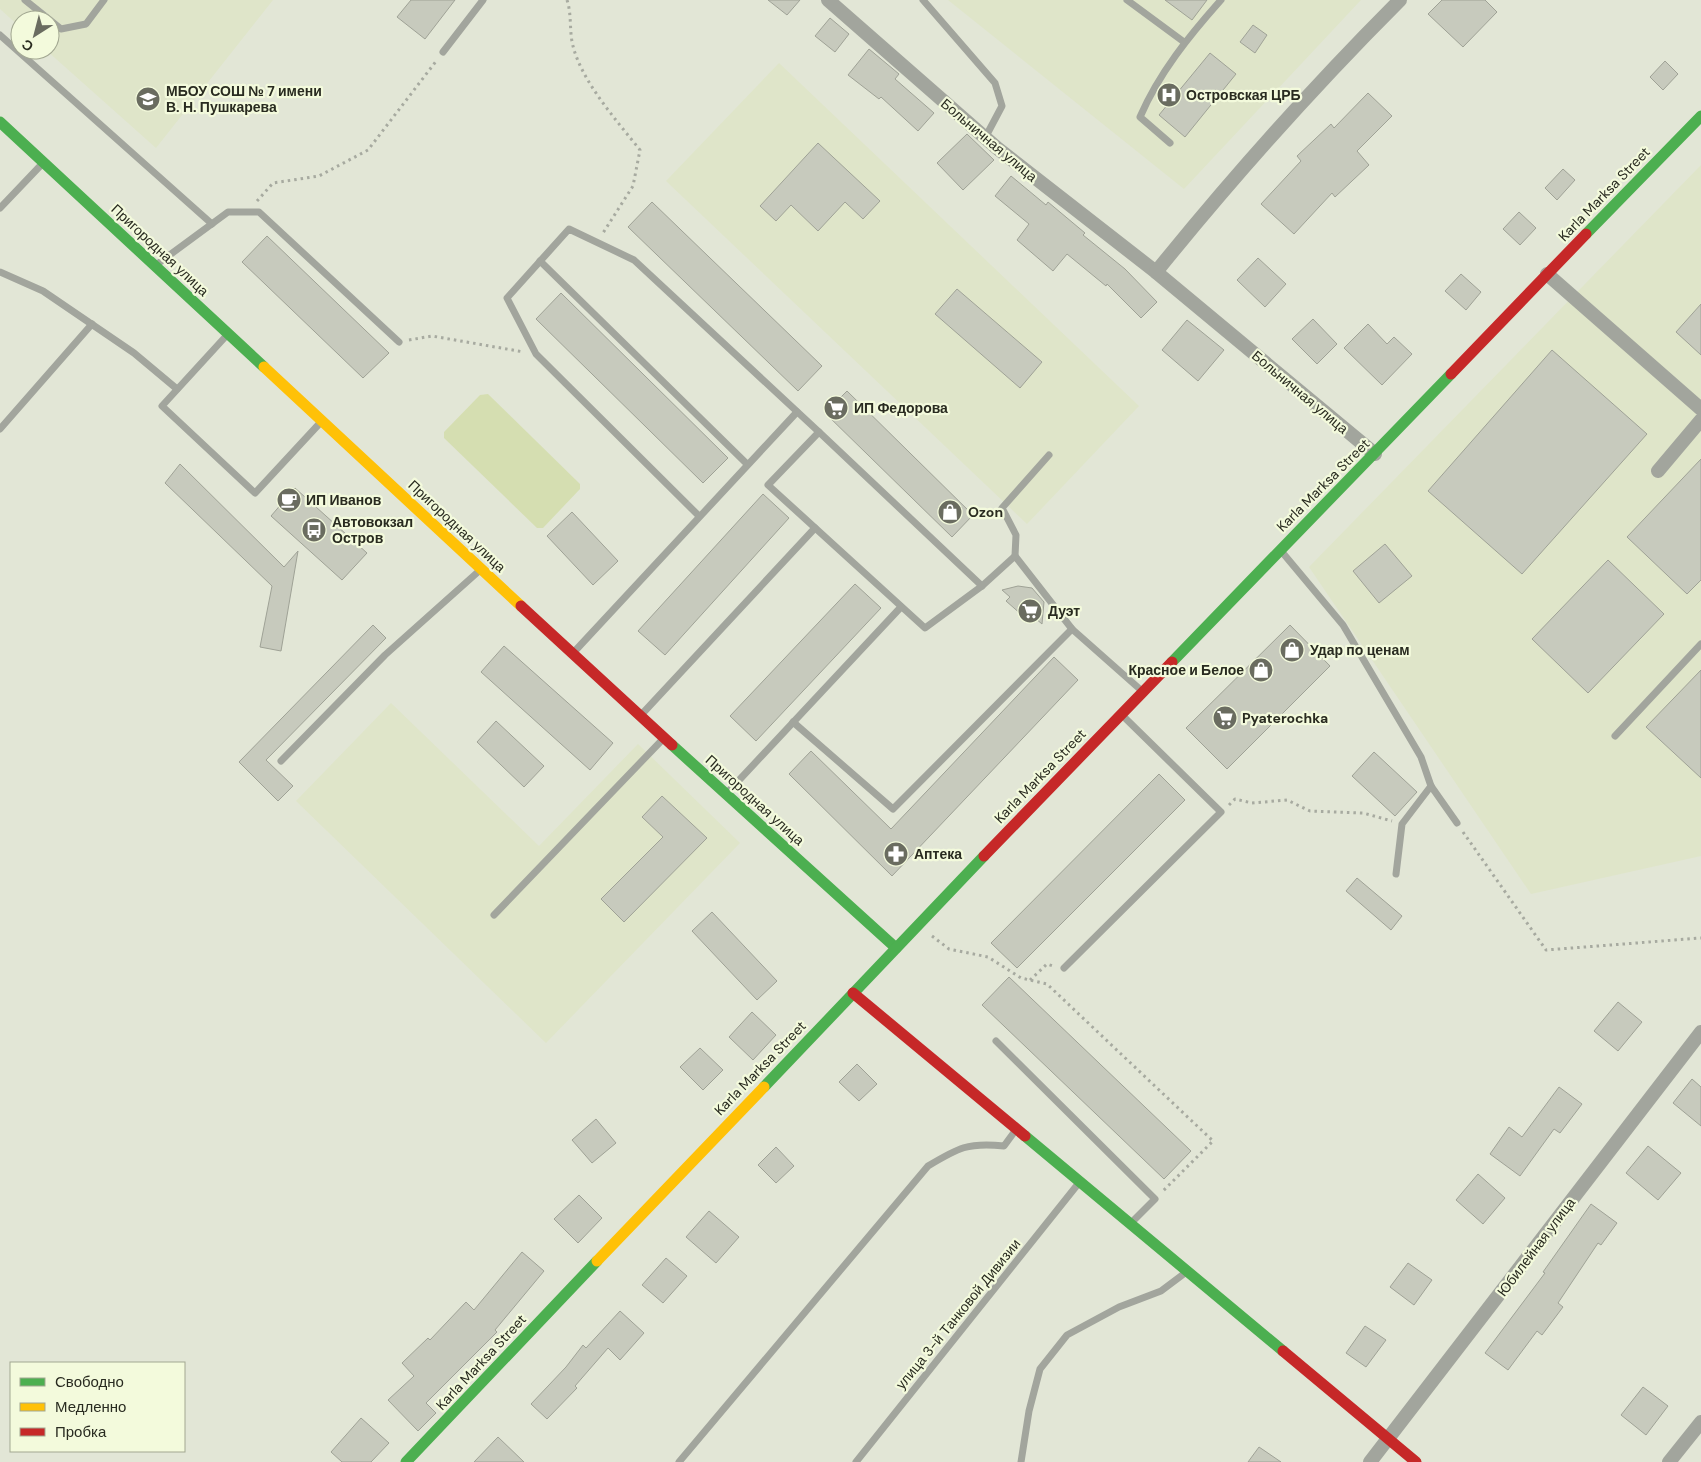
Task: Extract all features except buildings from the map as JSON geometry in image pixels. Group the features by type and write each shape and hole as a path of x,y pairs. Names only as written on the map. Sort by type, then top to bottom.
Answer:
{"street":[{"name":"Больничная улица","path":"828,0 985,138 1156,272 1375,454"},
{"path":"1156,272 1265,141 1400,0"},
{"name":"Karla Marksa Street","path":"406,1462 853,992 1701,116"},
{"name":"Пригородная улица","path":"0,122 572,654 896,948"},
{"path":"1547,274 1701,409"},
{"path":"1658,471 1701,420"},
{"path":"853,992 1416,1462"},
{"name":"Юбилейная улица","path":"1370,1462 1701,1032"},
{"path":"1669,1462 1701,1422"}],"lane":[{"path":"26,0 61,29 86,24 104,0"},
{"path":"443,52 484,0"},
{"path":"922,0 995,83 1002,106 985,138"},
{"path":"1127,0 1184,42"},
{"path":"1170,142 1140,117 1150,96 1184,42 1221,0"},
{"path":"0,35 212,224"},
{"path":"0,208 44,162"},
{"path":"156,266 228,212 259,212 399,342"},
{"path":"699,516 536,354 507,298 569,229 634,260 982,586"},
{"path":"540,261 747,464"},
{"path":"0,272 43,291 134,353 177,390"},
{"path":"0,429 92,324"},
{"path":"229,334 162,406 255,492 322,421"},
{"path":"572,654 797,412"},
{"path":"819,432 768,485 925,628 982,586 1015,556"},
{"path":"1049,455 1002,508 1016,535 1015,556 1072,629 1143,691"},
{"path":"640,716 815,528"},
{"path":"1281,550 1343,625 1421,757 1431,786 1457,823"},
{"path":"280,761 385,655 481,569"},
{"path":"726,794 901,607"},
{"path":"794,722 893,809 1072,629"},
{"path":"1615,736 1701,644"},
{"path":"1064,968 1221,812 1121,714"},
{"path":"494,915 664,738"},
{"path":"1396,874 1402,824 1431,786"},
{"path":"996,1041 1155,1199 1130,1224"},
{"path":"679,1462 928,1166 957,1148 982,1144 1004,1146 1016,1129"},
{"name":"улица 3-й Танковой Дивизии","path":"856,1462 1079,1181"},
{"path":"1021,1462 1029,1411 1040,1369 1067,1335 1120,1307 1162,1291 1187,1271"}],"path":[{"path":"566,0 573,47 584,73 611,114 640,150 633,186 597,242"},
{"path":"247,212 274,183 319,176 368,150 443,52"},
{"path":"399,342 432,336 536,354"},
{"path":"1221,812 1235,800 1252,803 1286,800 1310,811 1363,813 1402,824"},
{"path":"1457,823 1546,950 1701,938"},
{"path":"918,925 949,949 988,957 1022,978 1047,984 1213,1141 1155,1199"},
{"path":"1030,980 1047,964 1064,968"}],"shaded area":[{"name":"МБОУ СОШ № 7 имени В. Н. Пушкарева","path":"0,0 273,0 156,148 57,60 60,60 60,10 10,10 10,18 0,9"},
{"name":"Островская ЦРБ","path":"948,0 1361,0 1184,189"},
{"path":"779,63 1139,406 1027,524 666,181"},
{"path":"1701,165 1701,856 1531,894 1309,567"},
{"path":"488,394 580,484 580,489 543,528 537,528 444,438 444,432 480,395"},
{"path":"391,703 539,846 638,744 740,843 546,1043 296,801"}],"traffic: fast":[{"path":"1586,234 1701,116"},
{"path":"0,122 264,367"},
{"path":"1172,662 1451,374"},
{"path":"672,745 896,948"},
{"path":"764,1087 984,856"},
{"path":"1025,1136 1283,1351"},
{"path":"406,1462 597,1261"}],"traffic: slow":[{"path":"264,367 521,606"},
{"path":"597,1261 764,1087"}],"traffic: jam":[{"path":"1451,374 1586,234"},
{"path":"521,606 672,745"},
{"path":"984,856 1172,662"},
{"path":"853,993 1025,1136"},
{"path":"1283,1351 1416,1462"}],"place":[{"name":"Островская ЦРБ","path":"1169,95"},
{"name":"МБОУ СОШ № 7 имени В. Н. Пушкарева","path":"148,99"},
{"name":"ИП Федорова","path":"836,408"},
{"name":"ИП Иванов","path":"289,500"},
{"name":"Ozon","path":"950,512"},
{"name":"Автовокзал Остров","path":"314,530"},
{"name":"Дуэт","path":"1030,611"},
{"name":"Удар по ценам","path":"1292,650"},
{"name":"Красное и Белое","path":"1261,670"},
{"name":"Pyaterochka","path":"1225,718"},
{"name":"Аптека","path":"896,854"}]}
